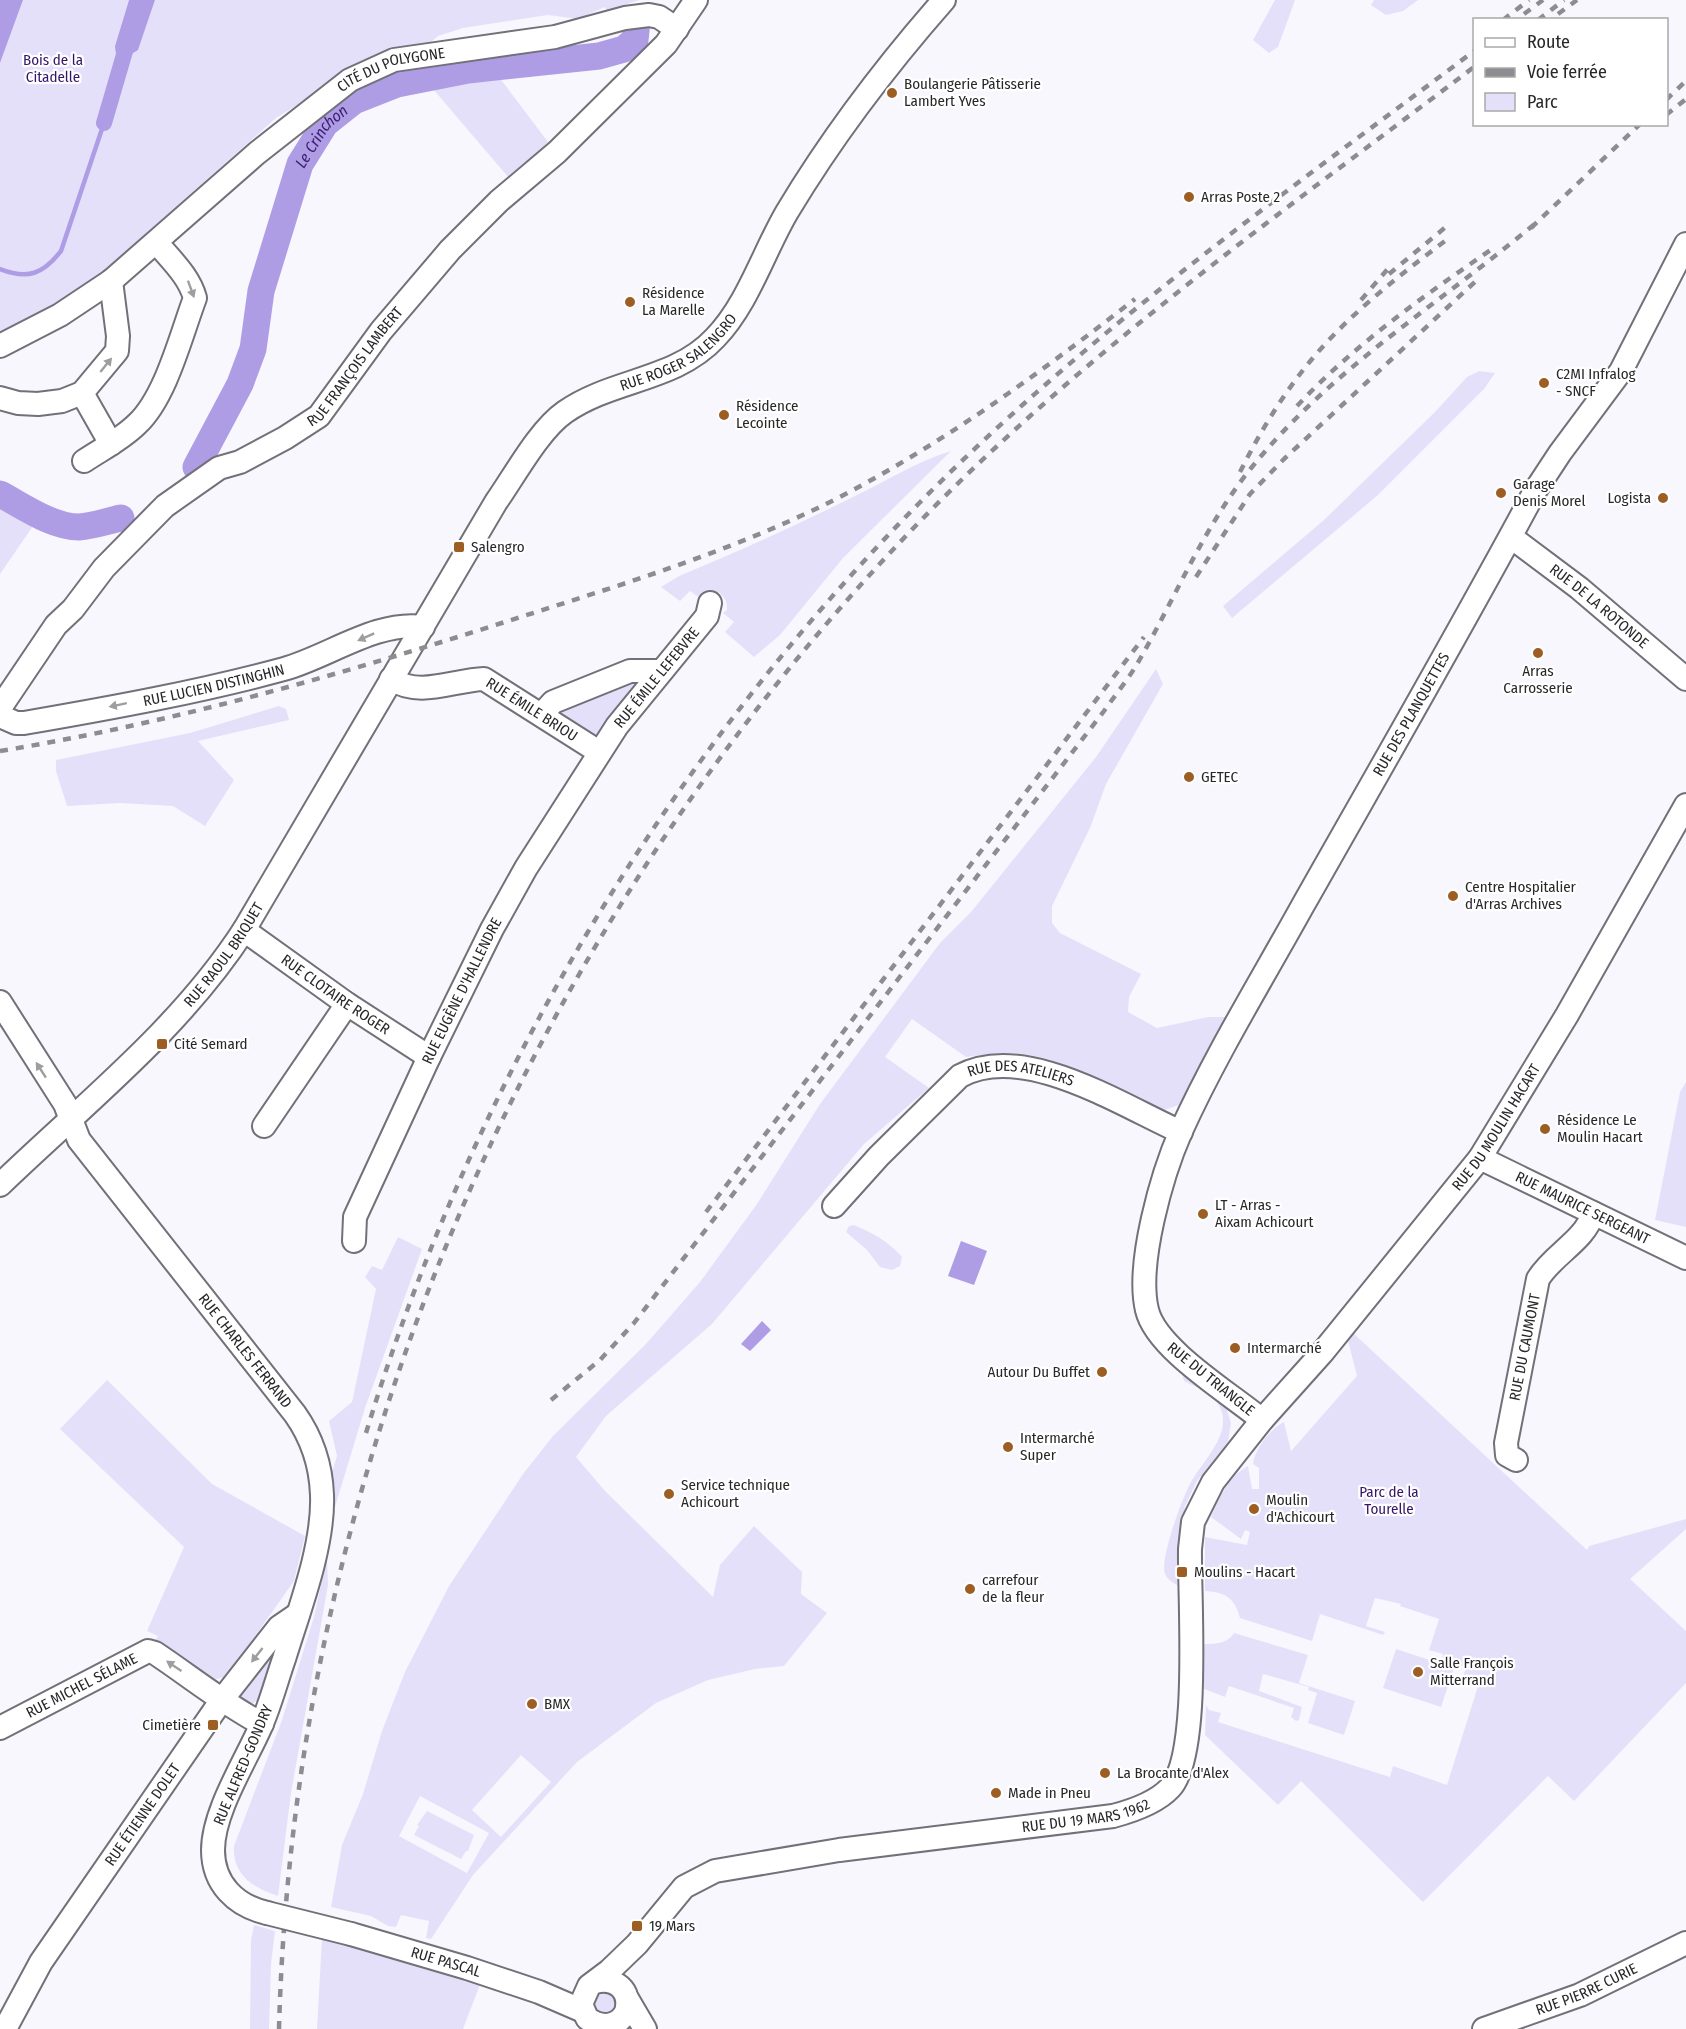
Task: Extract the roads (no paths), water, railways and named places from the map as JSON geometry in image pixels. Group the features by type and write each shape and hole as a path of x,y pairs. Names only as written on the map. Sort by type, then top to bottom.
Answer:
{"street":[{"name":"RUE FRANÇOIS LAMBERT","path":"0,708 56,625 73,609 104,568 165,506 219,468 249,457 319,416 381,331 450,250 499,201 557,152 666,44 696,0"},
{"name":"RUE ROGER SALENGRO","path":"391,679 496,501 534,447 565,412 610,390 677,367 701,352 722,331 787,213 824,155 900,52 944,0"},
{"name":"CITÉ DU POLYGONE","path":"0,346 60,315 111,281 257,153 350,80 394,60 555,37 586,27 649,15 659,17 677,29"},
{"path":"84,461 140,422 155,401 195,298 192,286 157,243"},
{"name":"RUE DES PLANQUETTES","path":"1160,1198 1181,1132 1238,1022 1560,453 1621,371 1686,244"},
{"path":"0,398 18,403 38,404 62,401 82,393 117,351 118,336 111,281"},
{"path":"82,393 111,444"},
{"name":"RUE DE LA ROTONDE","path":"1511,537 1532,549 1686,679"},
{"name":"RUE ÉMILE LEFEBVRE","path":"599,752 659,671 707,616 710,603"},
{"name":"RUE LUCIEN DISTINGHIN","path":"0,716 24,723 83,713 287,668 386,629 423,627"},
{"path":"542,714 553,702 630,671 659,671"},
{"name":"RUE ÉMILE BRIOU","path":"391,679 399,684 419,688 484,679 599,752"},
{"name":"RUE RAOUL BRIQUET","path":"0,1185 71,1120 199,992 244,930 391,679"},
{"name":"RUE EUGÈNE D'HALLENDRE","path":"354,1241 355,1217 429,1057 492,929 526,868 599,752"},
{"name":"RUE DU MOULIN HACART","path":"1262,1420 1299,1382 1480,1158 1567,1016 1686,805"},
{"name":"RUE CLOTAIRE ROGER","path":"244,930 347,1004 429,1057"},
{"name":"RUE CHARLES FERRAND","path":"0,1002 65,1104 79,1140 295,1414 311,1441 319,1472 322,1508 314,1552 298,1614"},
{"path":"264,1126 347,1004"},
{"name":"RUE DES ATELIERS","path":"834,1206 879,1156 960,1076 991,1066 1016,1066 1050,1074 1181,1132"},
{"name":"RUE MAURICE SERGEANT","path":"1480,1158 1686,1258"},
{"name":"RUE DU TRIANGLE","path":"1160,1198 1146,1256 1145,1300 1153,1328 1167,1344 1262,1420"},
{"name":"RUE DU CAUMONT","path":"1516,1460 1507,1455 1506,1443 1538,1279 1547,1264 1581,1235 1593,1213"},
{"name":"RUE DU 19 MARS 1962","path":"592,1984 638,1944 684,1887 715,1871 839,1850 1113,1816 1152,1801 1170,1788 1185,1757 1189,1717 1190,1573 1193,1522 1213,1482 1262,1420"},
{"name":"RUE ÉTIENNE DOLET","path":"5,2029 41,1962 221,1701 279,1627 298,1614"},
{"name":"RUE ALFRED-GONDRY","path":"298,1614 262,1724 221,1815 213,1850 216,1869 229,1894 247,1907 351,1934"},
{"name":"RUE MICHEL SÉLAME","path":"0,1728 148,1651 212,1691 221,1701"},
{"path":"221,1701 262,1724"},
{"name":"RUE PASCAL","path":"351,1934 539,1992 595,2023 637,2029"},
{"name":"RUE PIERRE CURIE","path":"1484,2029 1580,1995 1686,1943"},
{"name":"RUE DU 19 MARS 1962","path":"626,1995 626,1975 638,1944"},
{"path":"626,1995 623,2017 595,2023 582,1998 592,1984 611,1981 626,1995 645,2029"},
{"name":"RUE PASCAL","path":"539,1992 573,1991 592,1984"}],"waterway":[{"path":"104,123 140,0"},
{"name":"Le Crinchon","path":"196,467 240,384 253,349 261,291 300,164 325,124 354,101 397,84 468,70 599,56 624,49 635,40 637,21"},
{"path":"0,269 19,274 34,273 48,265 61,251 104,123"},
{"name":"Le Crinchon","path":"0,494 58,524 79,527 121,518"}],"railway":[{"path":"1506,18 1529,0"},
{"path":"1524,14 1543,0"},
{"path":"1541,18 1564,0"},
{"path":"1558,14 1577,0"},
{"path":"366,1433 413,1293 470,1157 535,1025 609,897 691,774 781,657 878,545 983,441 1041,388 1224,239 1473,52"},
{"path":"279,2029 295,1817 332,1608 388,1404 463,1206 556,1016 666,835 792,665 934,507 997,446 1128,332 1265,224 1473,68"},
{"path":"1668,98 1686,81"},
{"path":"1668,113 1686,99"},
{"path":"1531,228 1638,126"},
{"path":"551,1400 600,1360 634,1323 1104,711 1140,659 1220,512 1252,467 1316,399 1352,368 1537,222"},
{"path":"1389,274 1447,226"},
{"path":"1240,472 1275,409 1316,354 1370,301 1449,238"},
{"path":"1297,406 1319,383 1367,341 1417,302 1495,247"},
{"path":"1361,300 1392,264"},
{"path":"1196,577 1250,494 1284,459 1477,280"},
{"path":"0,751 64,740 192,712 318,679 589,595 756,536 836,499 915,455 1027,380 1135,299"},
{"path":"706,1212 1144,637"}],"place":[{"name":"Boulangerie Pâtisserie Lambert Yves","path":"892,93"},
{"name":"Arras Poste 2","path":"1189,197"},
{"name":"Résidence La Marelle","path":"630,302"},
{"name":"C2MI Infralog - SNCF","path":"1544,383"},
{"name":"Résidence Lecointe","path":"724,415"},
{"name":"Garage Denis Morel","path":"1501,493"},
{"name":"Logista","path":"1663,498"},
{"name":"Salengro","path":"459,547"},
{"name":"Arras Carrosserie","path":"1538,653"},
{"name":"GETEC","path":"1189,777"},
{"name":"Centre Hospitalier d'Arras Archives","path":"1453,896"},
{"name":"Cité Semard","path":"162,1044"},
{"name":"Résidence Le Moulin Hacart","path":"1545,1129"},
{"name":"LT - Arras - Aixam Achicourt","path":"1203,1214"},
{"name":"Intermarché","path":"1235,1348"},
{"name":"Autour Du Buffet","path":"1102,1372"},
{"name":"Intermarché Super","path":"1008,1447"},
{"name":"Service technique Achicourt","path":"669,1494"},
{"name":"Moulin d'Achicourt","path":"1254,1509"},
{"name":"Moulins - Hacart","path":"1182,1572"},
{"name":"carrefour de la fleur","path":"970,1589"},
{"name":"Salle François Mitterrand","path":"1418,1672"},
{"name":"BMX","path":"532,1704"},
{"name":"Cimetière","path":"213,1725"},
{"name":"La Brocante d'Alex","path":"1105,1773"},
{"name":"Made in Pneu","path":"996,1793"},
{"name":"19 Mars","path":"637,1926"}],"park label":[{"name":"Bois de la Citadelle","path":"53,68"},
{"name":"Parc de la Tourelle","path":"1389,1500"}]}
